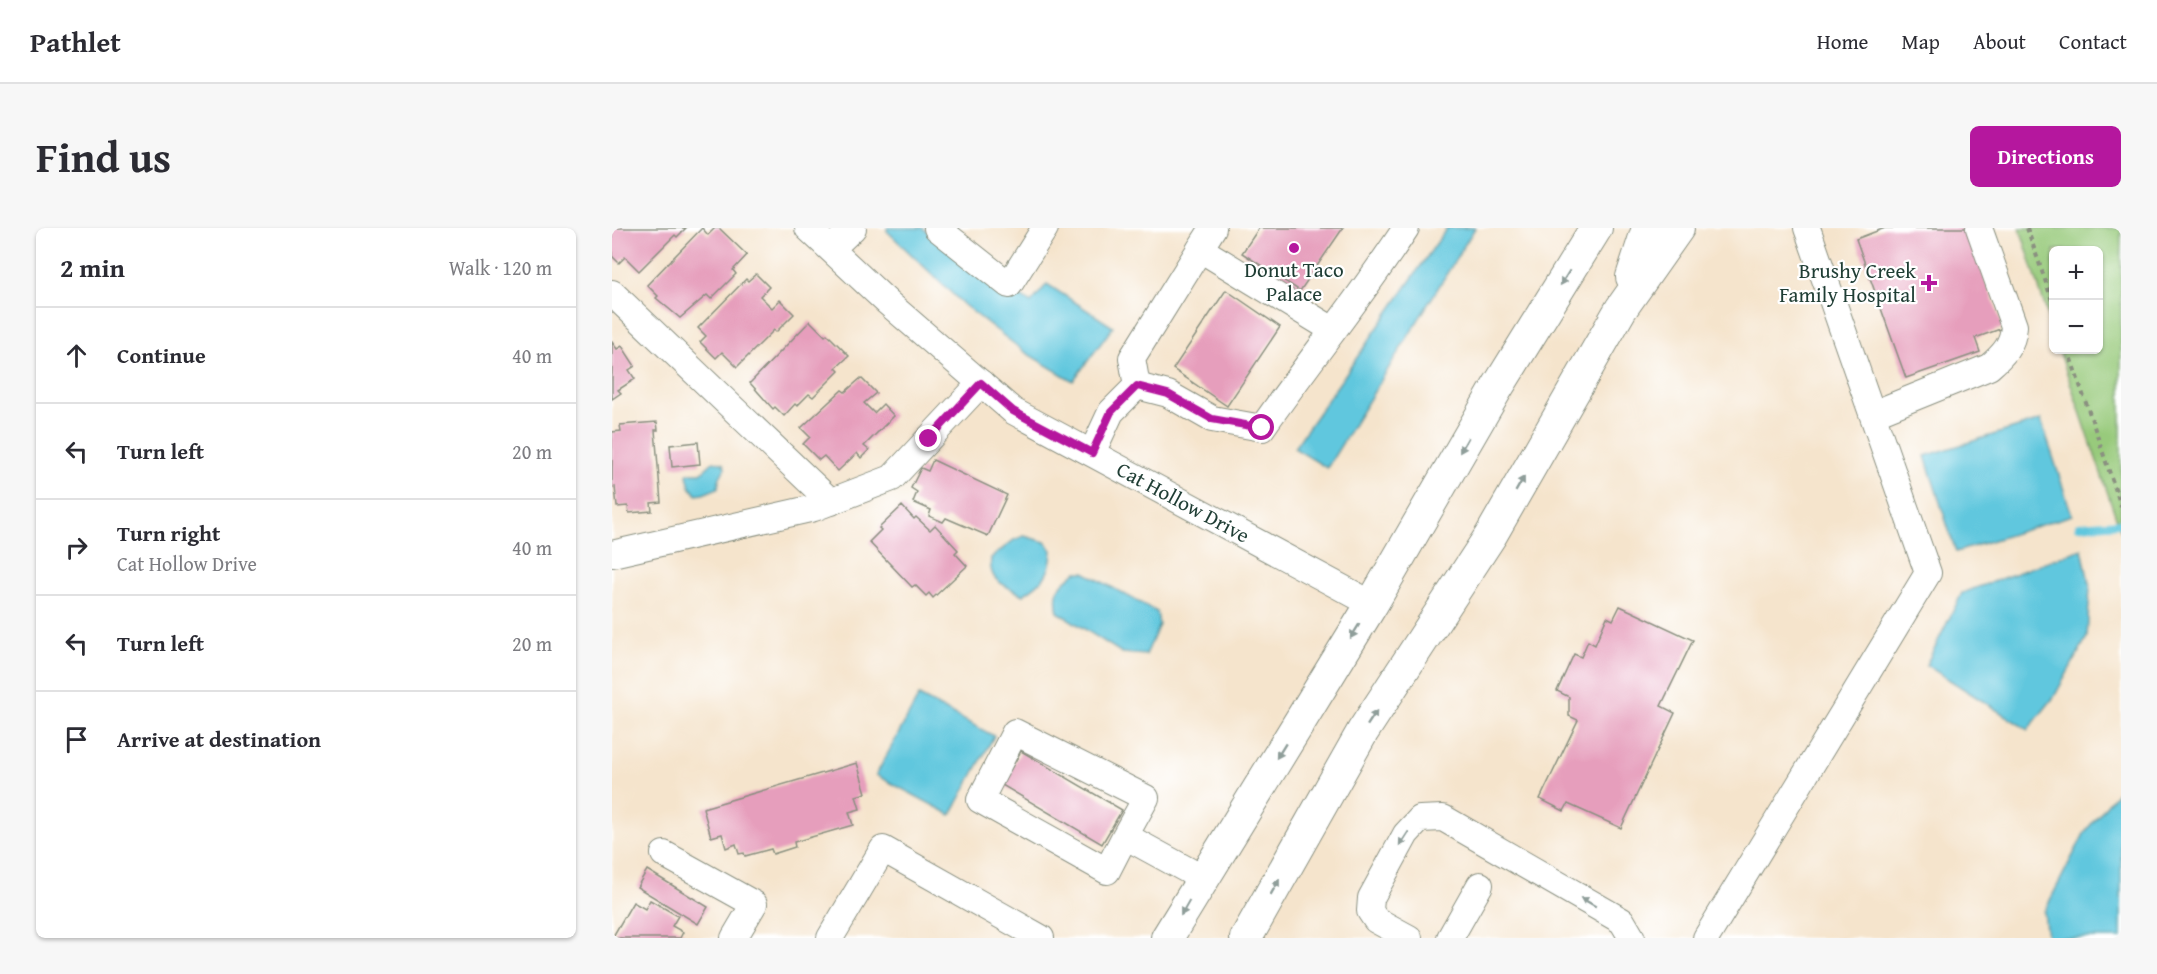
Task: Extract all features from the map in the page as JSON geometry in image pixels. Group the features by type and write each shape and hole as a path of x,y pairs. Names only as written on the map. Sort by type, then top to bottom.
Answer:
{"main road":[{"path":"1167,938 1372,604 1497,388 1596,228"},
{"path":"1621,309 1648,228"},
{"path":"1246,938 1363,732 1491,535 1621,309 1677,228"}],"street":[{"name":"Cat Hollow Drive","path":"808,228 887,302 1013,411 1372,604"},
{"path":"831,249 853,228"},
{"path":"937,228 1009,285 1045,228"},
{"path":"1137,386 1168,394 1212,419 1262,428 1377,272 1406,228"},
{"path":"1706,938 1928,573 1807,228"},
{"path":"1873,414 1989,367 2003,355 2013,338 2014,326 1979,228"},
{"path":"1137,386 1132,358 1206,238 1333,330"},
{"path":"612,293 831,502"},
{"path":"612,554 814,508 892,478 981,383"},
{"path":"1092,453 1111,412 1137,386"},
{"path":"1015,732 1146,798 1125,836 1107,871 980,800 1015,732"},
{"path":"1409,938 1376,920 1370,911 1371,898 1406,834 1420,819 1443,818 1622,921 1632,938"},
{"path":"1125,836 1202,878"},
{"path":"830,938 883,849 1041,938"},
{"path":"664,854 754,904 734,938"},
{"path":"1450,938 1480,885"}],"path":[{"path":"2027,228 2052,300"},
{"path":"2069,354 2121,506"}],"green space":[{"path":"2020,228 2121,228 2121,532 2060,354 2103,354 2103,246 2049,246 2049,319"}],"water":[{"path":"887,228 922,228 1031,303 1047,284 1113,327 1073,381 1026,353 964,305 887,231"},
{"path":"1447,228 1475,228 1327,468 1294,448"},
{"path":"2041,420 2072,515 1956,552 1925,456"},
{"path":"714,461 724,464 725,468 719,479 718,488 697,495 690,487 687,475 701,473"},
{"path":"1024,536 1045,542 1052,550 1050,566 1045,577 1023,595 995,578 992,573 991,558 1014,540"},
{"path":"2082,549 2090,587 2087,637 2054,697 2028,730 1926,665 1962,593"},
{"path":"1076,572 1084,572 1157,612 1159,625 1146,655 1122,653 1058,612 1057,593"},
{"path":"919,696 994,736 951,815 876,775"},
{"path":"2118,791 2121,791 2121,938 2047,938 2044,912 2085,832"}],"building":[{"path":"612,228 686,228 677,237 675,235 639,271 625,257 619,263 612,256"},
{"path":"702,228 708,235 715,228 719,228 747,255 733,270 736,274 711,299 707,295 680,318 656,298 658,296 647,285"},
{"path":"1259,228 1343,228 1300,291 1242,253"},
{"name":"Brushy Creek Family Hospital","path":"1885,228 1967,228 2003,328 1975,338 1980,352 1906,378 1856,239"},
{"path":"756,274 769,287 760,296 772,308 780,300 794,314 776,332 774,330 737,367 722,352 716,358 700,342 706,336 698,328 746,279 748,281"},
{"path":"1226,290 1280,327 1227,406 1173,369"},
{"path":"810,321 849,356 836,368 839,371 813,397 809,394 784,416 775,407 773,409 750,383"},
{"path":"612,342 617,349 622,346 635,366 629,370 635,379 618,390 621,393 612,399"},
{"path":"861,378 876,393 864,403 874,413 883,404 894,416 864,446 869,450 861,458 857,453 838,471 824,456 819,460 803,444 810,437 801,428 842,390 845,392"},
{"path":"657,422 658,430 655,430 661,502 651,503 652,511 629,513 628,506 617,507 615,487 612,488 612,432 621,431 620,425"},
{"path":"698,442 700,464 672,467 670,445"},
{"path":"933,460 1007,495 988,536 946,518 943,522 929,516 931,510 913,502 917,492 911,488 921,468 928,471"},
{"path":"902,506 914,519 916,517 930,530 935,525 958,550 955,553 967,566 933,598 929,593 926,596 915,585 912,587 869,542 881,530 879,528"},
{"path":"1620,606 1693,640 1661,706 1675,713 1621,828 1568,804 1564,811 1540,799 1578,720 1569,716 1569,697 1557,691 1574,654 1581,657 1588,641 1595,645 1607,617 1613,620"},
{"path":"1021,751 1122,810 1102,844 1002,785"},
{"path":"857,763 866,793 856,796 860,809 849,812 853,825 794,842 795,847 773,854 771,849 745,856 744,853 739,854 736,844 726,848 722,834 711,837 703,808"},
{"path":"647,870 708,907 698,924 637,887"},
{"path":"650,900 678,916 672,926 683,932 680,938 612,938 633,902 645,909"}],"waterway":[{"path":"2079,526 2121,523"}],"place":[{"name":"Donut Taco Palace","path":"1294,248"},
{"name":"Brushy Creek Family Hospital","path":"1929,283"}],"route":[{"path":"929,439 981,383 1013,411 1092,453 1111,412 1137,386 1168,394 1212,419 1262,428"}]}
